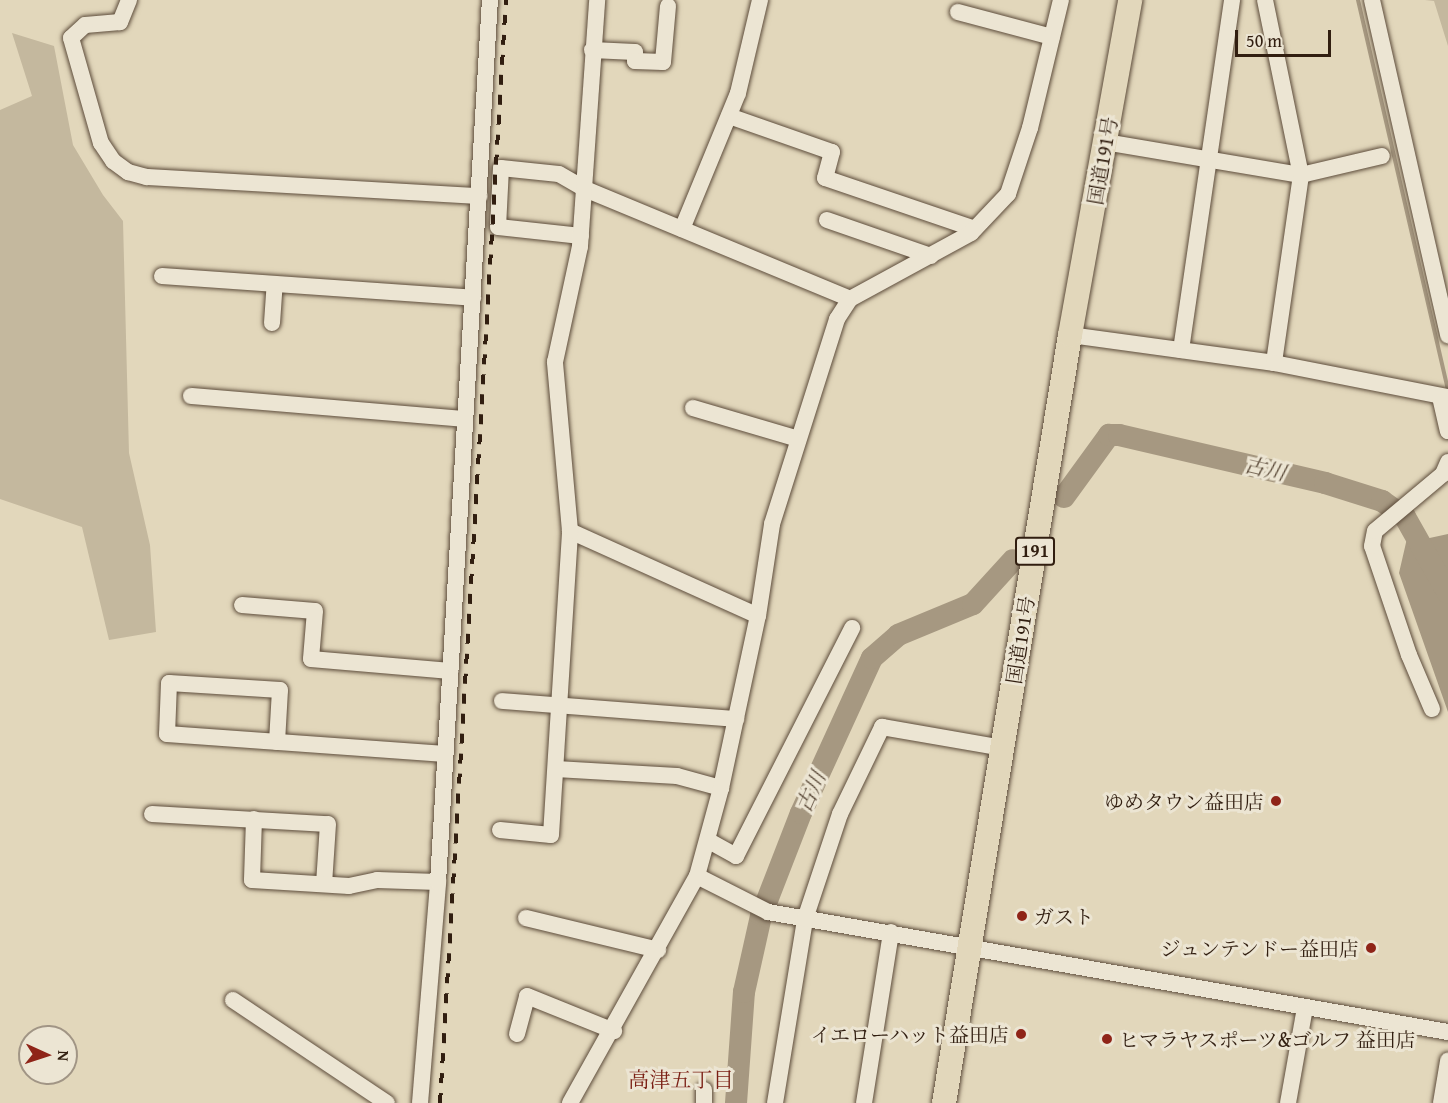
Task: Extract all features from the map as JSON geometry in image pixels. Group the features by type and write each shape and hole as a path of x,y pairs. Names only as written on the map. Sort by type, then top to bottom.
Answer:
{"highway":[{"name":"国道191号","path":"944,1103 1070,335 1130,0"}],"street":[{"path":"129,0 120,22 85,25 70,38 101,142 128,172 147,177 479,196"},
{"path":"420,1103 438,882 490,0"},
{"path":"500,830 551,835 570,531 555,362 581,236 597,0"},
{"path":"682,229 729,116 760,0"},
{"path":"570,1103 614,1031 658,950 697,876 709,841 758,616 772,524 837,319 850,299 932,256 975,229 1008,194 1017,172 1061,0"},
{"path":"1181,350 1233,0"},
{"path":"1265,0 1301,175 1274,363"},
{"path":"1372,0 1448,335"},
{"path":"592,50 635,52 635,61 663,62 668,6"},
{"path":"958,12 1052,37"},
{"path":"729,116 832,152 825,178 975,229"},
{"path":"1105,142 1301,175 1382,156"},
{"path":"581,236 498,227 501,168 559,174 585,189 850,299"},
{"path":"827,220 932,256"},
{"path":"162,276 473,298"},
{"path":"272,323 275,284"},
{"path":"1070,335 1274,363 1444,397 1448,431"},
{"path":"191,396 464,419"},
{"path":"693,408 798,439"},
{"path":"1432,709 1380,577 1372,546 1375,531 1443,474 1448,462"},
{"path":"570,531 758,616"},
{"path":"242,606 315,611 311,659 450,671"},
{"path":"709,841 736,856 852,628"},
{"path":"277,742 280,690 169,683 167,734 277,742 445,754"},
{"path":"502,701 736,719"},
{"path":"775,1103 805,919 840,814 882,727 1002,748"},
{"path":"556,769 677,776 722,788"},
{"path":"152,814 328,824 324,884"},
{"path":"254,819 252,880 349,886 377,880 438,882"},
{"path":"697,876 756,907 805,919 951,941 970,949 1448,1032"},
{"path":"526,918 658,950"},
{"path":"864,1103 891,932"},
{"path":"517,1034 527,996 614,1031"},
{"path":"233,1000 387,1103"},
{"path":"1288,1103 1305,1008"},
{"path":"1441,1103 1448,1061"}],"shaded area":[{"path":"1425,0 1448,0 1448,46 1434,1"},
{"path":"12,33 54,46 73,145 103,195 123,221 129,453 150,545 156,632 109,640 82,527 0,499 0,110 32,96"},
{"path":"1414,516 1425,539 1448,534 1448,712 1399,573 1408,534 1403,526"}],"waterway":[{"path":"1358,0 1448,391"},
{"name":"古川","path":"1064,497 1109,435 1119,435 1325,483 1382,501 1405,517 1448,593"},
{"name":"古川","path":"736,1103 744,992 761,916 801,813 872,658 898,635 973,604 1013,560"}],"railway":[{"path":"440,1103 506,0"}],"place":[{"name":"ゆめタウン益田店","path":"1276,801"},
{"name":"ガスト","path":"1022,916"},
{"name":"ジュンテンドー益田店","path":"1371,948"},
{"name":"イエローハット益田店","path":"1021,1034"},
{"name":"ヒマラヤスポーツ&ゴルフ 益田店","path":"1107,1039"}],"district":[{"name":"高津五丁目","path":"681,1080"}]}
